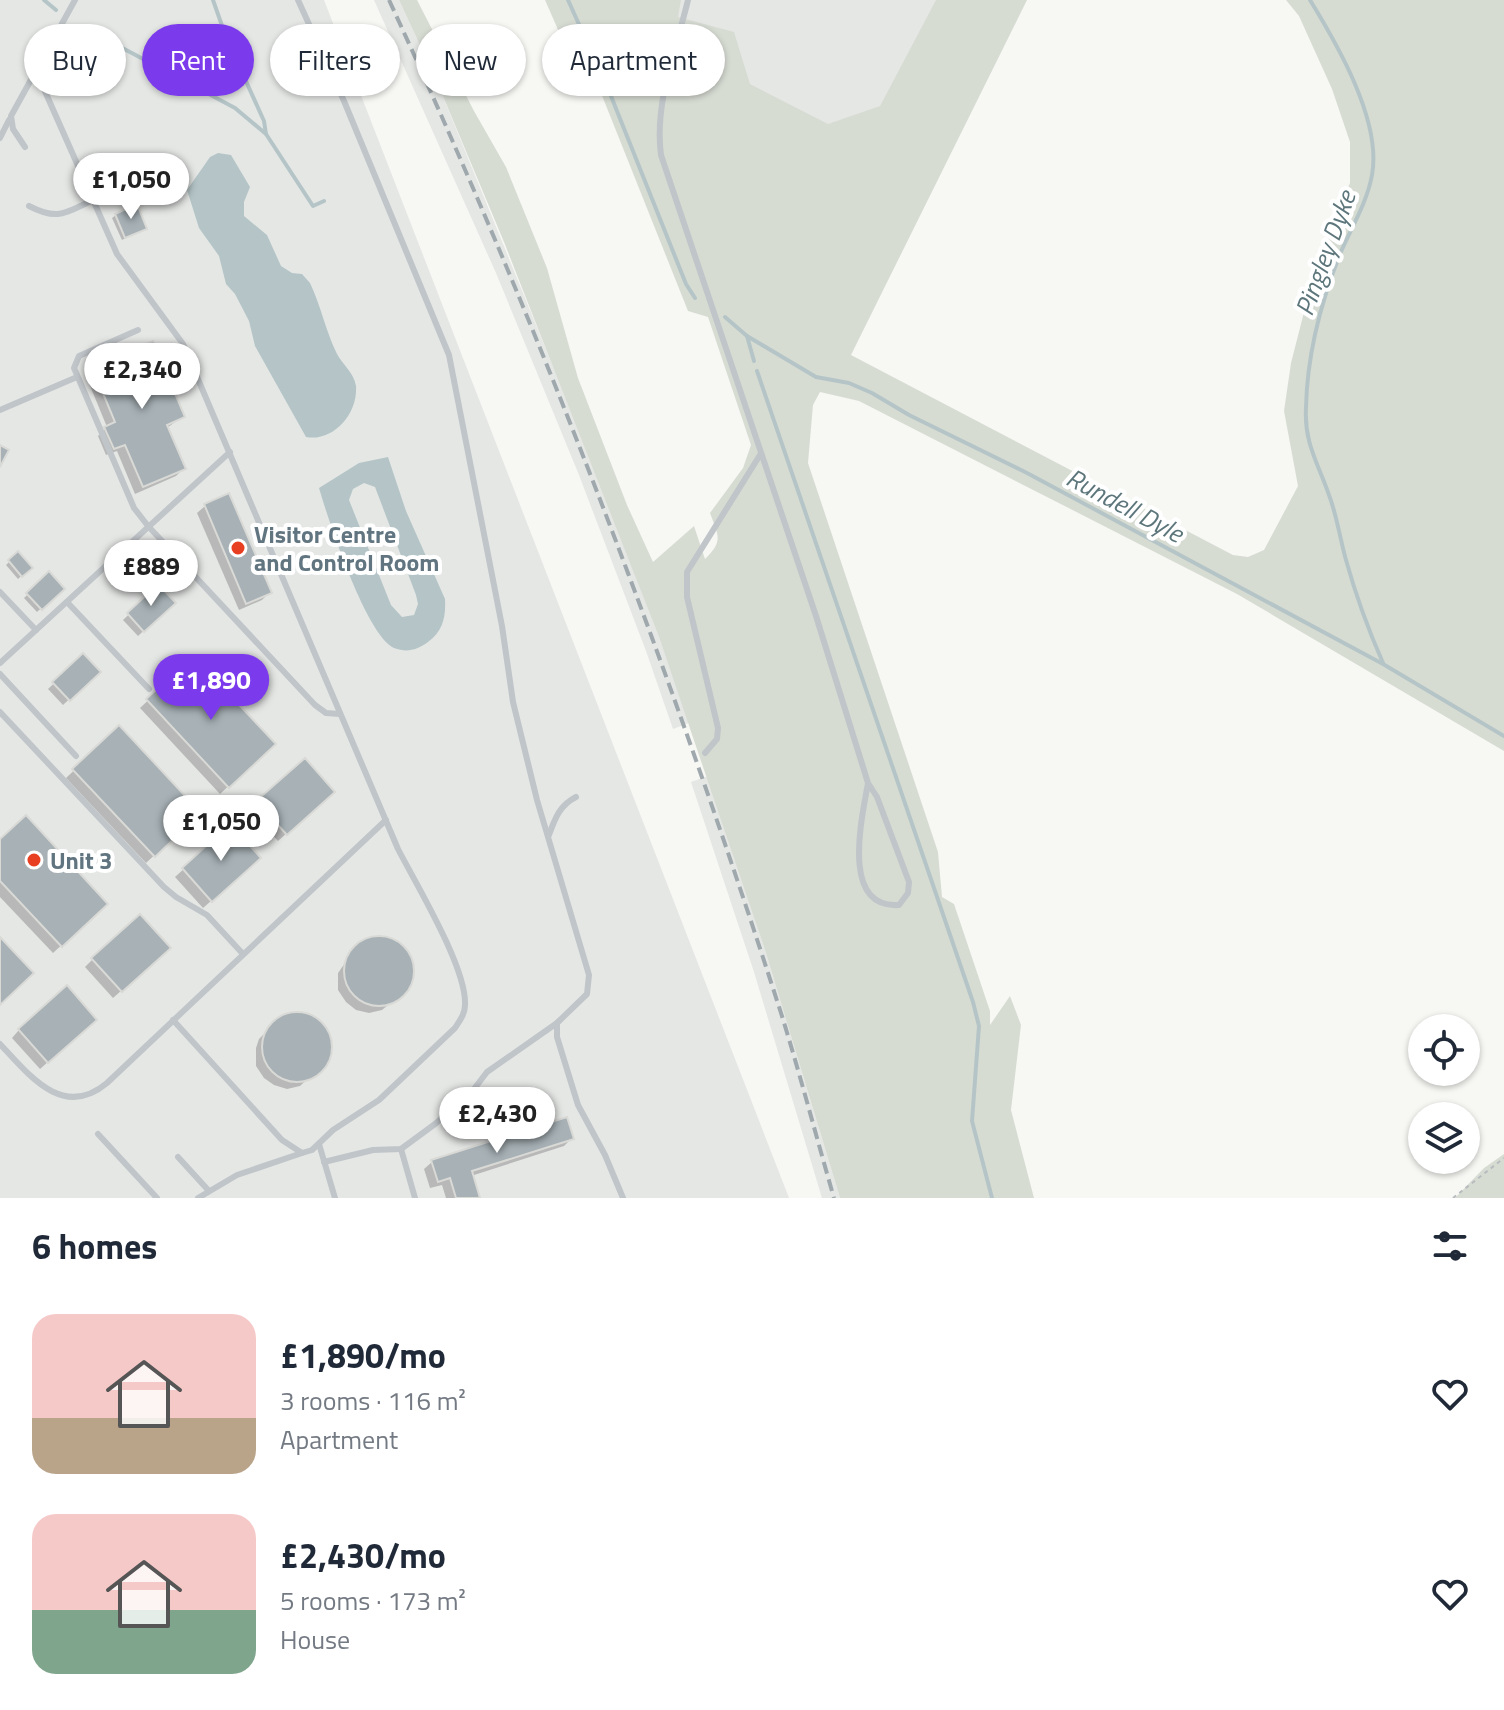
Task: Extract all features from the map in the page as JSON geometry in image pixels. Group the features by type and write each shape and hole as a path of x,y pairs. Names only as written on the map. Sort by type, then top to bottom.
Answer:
{"lane":[{"path":"62,24 75,0"},
{"path":"298,0 344,101 449,355 502,626 513,702 589,975 587,994 557,1023 487,1072 464,1098 401,1149 373,1150 324,1162"},
{"path":"688,0 661,105 661,155 816,616 868,783 877,797 909,882 908,893 899,905 883,906 871,898 860,872 858,836 868,783"},
{"path":"0,138 24,93"},
{"path":"47,96 117,254 179,336 386,820 459,973 465,1004 455,1028 379,1100 341,1124 312,1150 252,1168 198,1198"},
{"path":"11,116 13,129 25,147"},
{"path":"29,206 54,216 93,200"},
{"path":"138,330 79,356 75,361 77,377 134,508 315,705 326,713 340,714"},
{"path":"0,410 77,377"},
{"path":"0,663 230,452"},
{"path":"705,753 717,739 718,728 687,597 687,572 760,455"},
{"path":"0,592 36,630"},
{"path":"67,602 149,689"},
{"path":"0,674 76,756"},
{"path":"0,712 164,887 207,915 243,954"},
{"path":"549,838 559,810 576,797"},
{"path":"0,1044 44,1088 68,1097 80,1097 100,1090 386,820"},
{"path":"173,1020 282,1140 302,1153"},
{"path":"557,1023 560,1048 578,1105 605,1155 623,1198"},
{"path":"98,1134 157,1198"},
{"path":"319,1144 335,1198"},
{"path":"401,1149 415,1198"},
{"path":"178,1157 209,1191"}],"path":[{"path":"1453,1198 1504,1158"}],"shaded area":[{"path":"0,0 324,0 333,24 270,24 270,96 361,96 789,1198 0,1198"},
{"path":"374,0 399,0 416,37 416,94 400,58 400,24 385,24"},
{"path":"399,0 417,0 429,24 416,24 416,37"},
{"path":"545,0 681,0 678,17 704,24 556,24"},
{"path":"560,0 1000,0 884,214 705,96 725,96 725,24 596,24"},
{"path":"936,0 1027,0 851,355 1233,555 1248,557 1264,550 1298,486 1284,411 1291,363 1315,269 1350,183 1350,142 1332,89 1299,16 1286,0 1504,0 1504,751 1237,594 859,401 820,392 813,405 808,463 938,852 942,897 954,904 990,1011 990,1025 1010,996 1021,1025 1011,1110 1034,1198 840,1198 765,950 659,637 504,242 443,96 466,96 506,167 547,268 578,378 627,505 653,562 694,526 705,559 718,538 710,513 743,468 751,445 708,317 688,311 602,96 725,96 725,30 734,32 750,84 828,124 880,106"},
{"path":"417,96 443,96 585,445 689,723 673,729 579,475 496,273"},
{"path":"218,153 231,155 250,187 244,202 244,216 267,235 281,266 292,273 302,274 310,283 333,346 355,381 356,396 348,416 325,435 306,437 255,346 249,321 226,284 219,256 199,228 187,190 210,157"},
{"path":"388,457 406,511 445,599 440,628 433,638 416,649 394,648 383,639 372,622 349,575 319,488 359,463","holes":["364,483 375,487 416,595 418,604 414,615 402,617 391,605 349,500 353,489"]},
{"path":"708,776 765,950 840,1198 822,1198 754,972 691,782"},
{"path":"1504,1154 1504,1198 1455,1198 1480,1174"}],"building":[{"path":"137,204 147,229 125,238 115,214"},
{"path":"153,341 185,417 167,425 186,469 143,487 125,445 114,449 104,427 115,422 92,367"},
{"path":"0,445 9,450 0,467"},
{"name":"Visitor Centre and Control Room","path":"229,493 272,593 246,604 204,504"},
{"path":"18,551 33,568 22,577 8,560"},
{"path":"49,571 65,589 42,610 26,593"},
{"path":"158,584 176,603 144,632 127,613"},
{"path":"83,653 101,672 70,701 52,682"},
{"path":"193,656 276,744 229,788 146,699"},
{"path":"119,725 201,813 155,857 72,769"},
{"path":"305,758 335,792 287,835 256,801"},
{"name":"Unit 3","path":"26,815 108,904 62,947 0,881 0,839"},
{"path":"230,824 261,858 212,902 182,868"},
{"path":"140,914 171,948 122,992 91,958"},
{"path":"379,936 404,946 414,971 404,996 379,1006 354,996 344,971 354,946"},
{"path":"0,937 34,973 0,1005"},
{"path":"67,985 97,1020 48,1063 18,1029"},
{"path":"297,1012 322,1022 332,1047 322,1072 297,1082 272,1072 262,1047 272,1022"},
{"path":"567,1117 574,1139 472,1171 480,1198 456,1198 450,1178 438,1182 431,1160"}],"waterway":[{"path":"44,0 56,10"},
{"path":"213,0 264,121 266,134"},
{"path":"568,0 609,91 686,284 695,298"},
{"name":"Pingley Dyke","path":"1310,0 1355,84 1370,131 1373,154 1372,175 1366,196 1333,272 1316,329 1307,388 1307,432 1332,503 1354,586 1383,663"},
{"path":"126,50 235,108 266,134 313,206 324,201"},
{"name":"Rundell Dyle","path":"725,317 747,336 816,377 849,383 872,393 909,415 1027,473 1383,664 1504,736"},
{"path":"747,336 754,361"},
{"path":"757,371 973,1002 979,1026 972,1121 992,1198"}],"railway":[{"path":"389,0 551,374 648,628 739,884 781,1013 834,1198"}],"place":[{"name":"Visitor Centre and Control Room","path":"238,548"},
{"name":"Unit 3","path":"34,860"}]}
